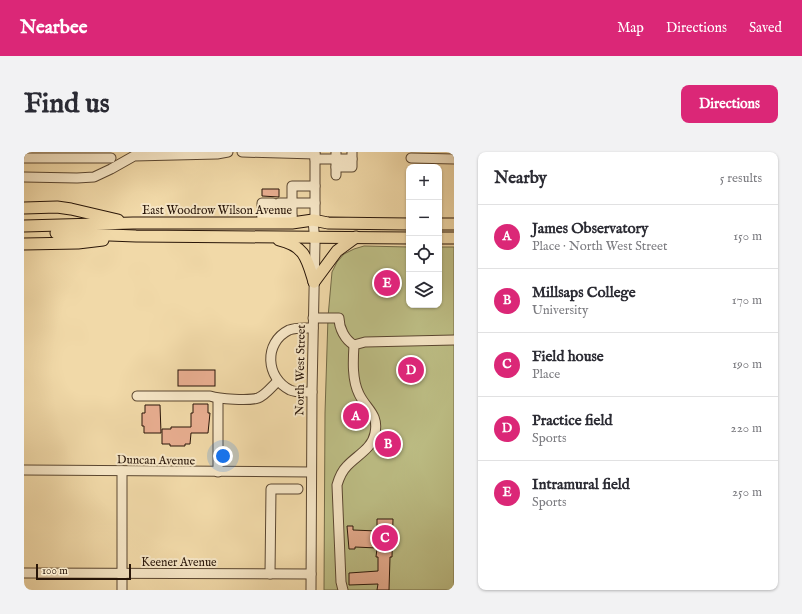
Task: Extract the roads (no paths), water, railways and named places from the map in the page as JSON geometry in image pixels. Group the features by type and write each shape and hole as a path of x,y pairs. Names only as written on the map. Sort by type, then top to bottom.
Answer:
{"main road":[{"path":"24,208 57,207 132,223"},
{"path":"40,208 48,212 52,218 51,222 44,226"},
{"name":"East Woodrow Wilson Avenue","path":"24,226 262,219 313,220 328,223 406,224"},
{"path":"442,224 454,224"},
{"path":"24,233 136,236 406,238"},
{"path":"24,244 78,243 136,236"},
{"path":"267,237 290,242 302,252 307,258 314,282"},
{"path":"314,282 337,251 356,237"},
{"path":"442,238 454,238"}],"street":[{"path":"24,176 77,178 94,177 134,156 181,153 217,154 228,152"},
{"path":"242,152 294,152 315,155 336,163 352,155"},
{"path":"24,158 110,155 111,169"},
{"name":"North West Street","path":"310,590 315,237 313,220 315,217 315,155"},
{"path":"412,159 454,159"},
{"path":"292,219 292,186 315,186"},
{"path":"262,219 262,203 315,203"},
{"path":"313,318 339,318 341,330 350,343 354,345 365,342 454,340"},
{"path":"312,392 298,392 291,390 278,381 274,376 270,362 275,341 282,335 295,328 313,328"},
{"path":"343,590 341,582 337,485 347,465 370,445 375,427 374,415 359,394 353,364 354,345"},
{"path":"137,396 210,396 218,398 258,398 278,381"},
{"path":"218,398 218,472"},
{"name":"Duncan Avenue","path":"24,470 311,472"},
{"path":"122,471 122,590"},
{"path":"283,472 283,489"},
{"path":"270,574 271,489 298,489"},
{"name":"Keener Avenue","path":"24,573 311,574"}],"place":[{"name":"Intramural field","path":"387,283"},
{"name":"Practice field","path":"411,370"},
{"name":"James Observatory","path":"356,416"},
{"name":"Millsaps College","path":"388,444"},
{"name":"Field house","path":"385,538"}]}
